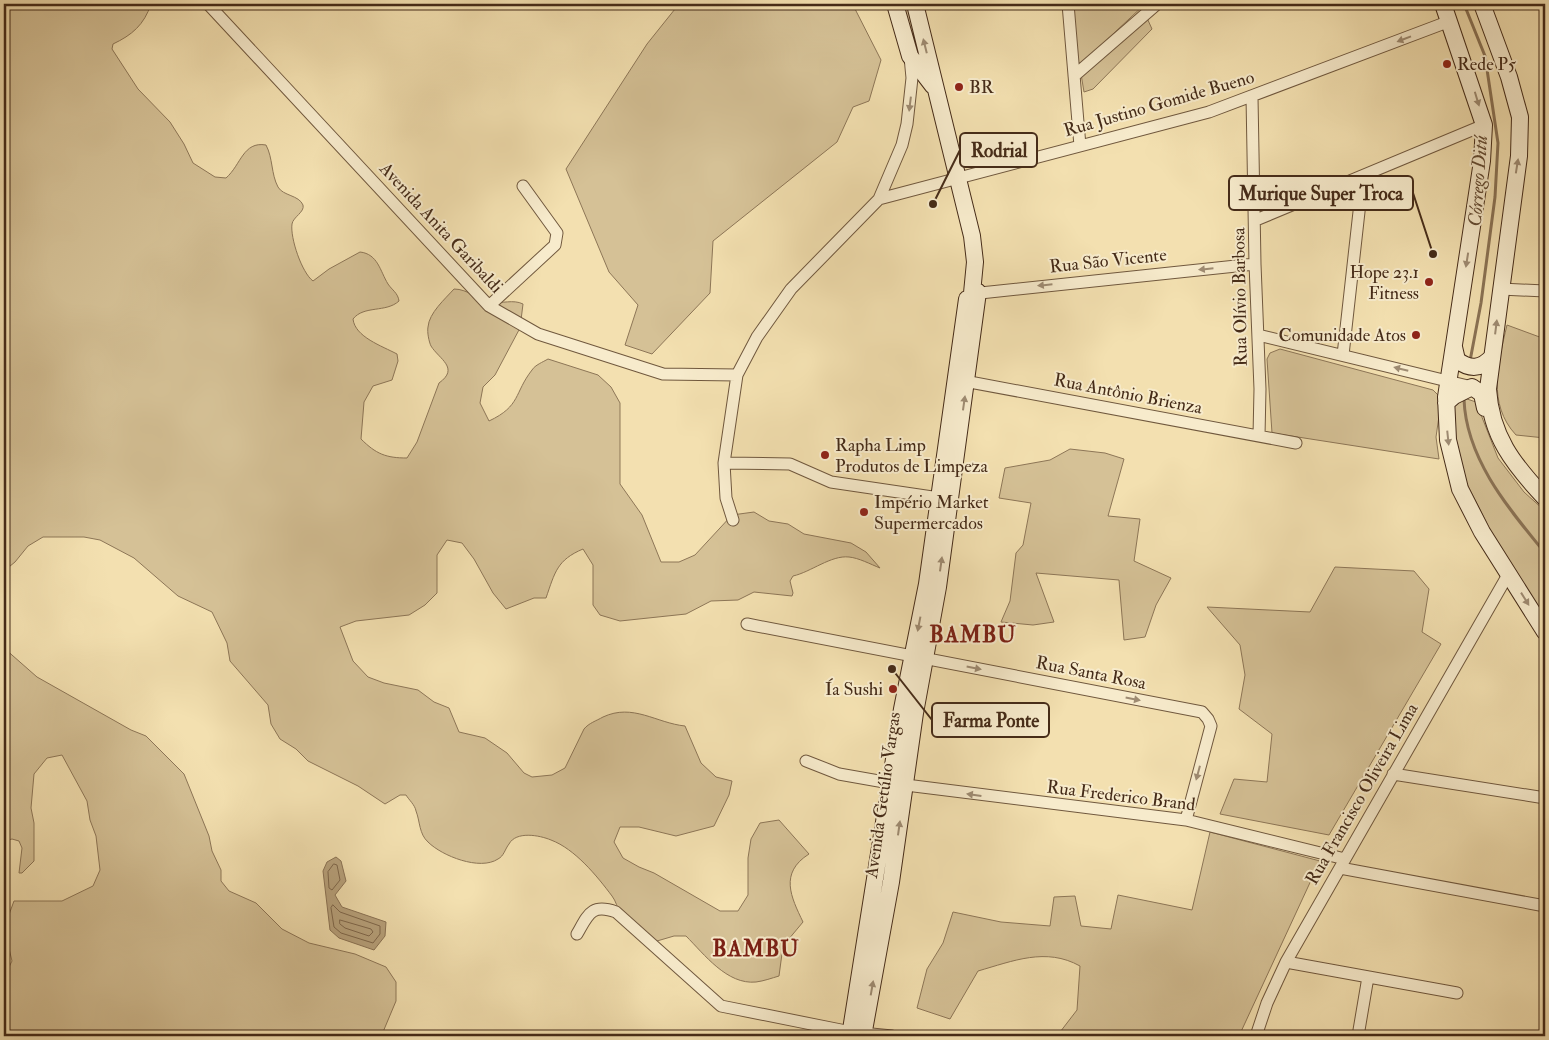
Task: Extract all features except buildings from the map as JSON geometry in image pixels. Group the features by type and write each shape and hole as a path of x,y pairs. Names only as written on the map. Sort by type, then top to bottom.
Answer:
{"main road":[{"path":"895,4 910,56 935,88"},
{"name":"Avenida Getúlio Vargas","path":"857,1035 898,784 915,713 919,657 932,585 976,262 972,236 915,4"},
{"path":"1443,4 1484,125 1482,161 1448,381 1446,403 1448,440 1460,489 1482,532 1545,632"},
{"path":"1482,4 1509,77 1520,117 1519,156 1488,388 1490,411 1506,451 1545,498"},
{"path":"1454,342 1455,357 1464,366 1471,368 1482,366 1492,357"},
{"path":"1446,403 1472,386 1482,394 1491,431 1500,448 1506,451"}],"street":[{"name":"Avenida Anita Garibaldi","path":"208,4 489,306 538,334 663,374 737,375"},
{"path":"1068,4 1080,146"},
{"path":"1074,76 1157,4"},
{"name":"Rua Justino Gomide Bueno","path":"879,199 1209,112 1450,22"},
{"path":"733,520 726,498 724,463 737,375 757,337 791,289 879,199 902,145 907,124 912,78 910,56"},
{"name":"Rua Olívio Barbosa","path":"1252,97 1259,436"},
{"path":"1256,220 1484,125"},
{"path":"1343,355 1363,176"},
{"path":"489,306 555,244 557,233 523,186"},
{"name":"Rua São Vicente","path":"972,295 1255,264"},
{"path":"1501,289 1545,291"},
{"path":"1258,335 1472,386"},
{"name":"Rua Antônio Brienza","path":"961,381 1296,443"},
{"path":"724,463 790,464 831,482 944,498"},
{"name":"Rua Francisco Oliveira Lima","path":"1256,1036 1267,1004 1286,962 1392,774 1509,573"},
{"name":"Rua Santa Rosa","path":"747,624 1202,712 1211,726 1186,820"},
{"name":"Rua Frederico Brand","path":"806,761 839,774 898,784 1186,820 1342,864 1545,906"},
{"path":"1392,774 1545,798"},
{"path":"577,934 590,913 597,908 605,908 616,912 721,1006 857,1035 892,1036"},
{"path":"1286,962 1456,993"},
{"path":"1358,1036 1368,977"}],"shaded area":[{"path":"4,4 151,4 141,24 132,33 113,44 112,49 138,89 170,122 193,163 215,177 226,178 247,150 258,145 266,145 278,187 283,192 298,199 303,205 302,210 293,221 292,230 298,255 309,277 313,281 329,269 360,252 366,253 375,260 399,301 388,307 363,312 353,319 355,325 364,336 397,354 398,361 392,380 373,386 364,402 361,439 377,452 387,456 407,458 417,442 439,383 448,373 446,364 430,344 428,337 429,322 438,306 454,289 459,289 491,302 523,304 520,328 495,375 483,387 480,403 489,421 507,410 533,368 548,359 598,375 611,387 620,403 620,484 642,515 661,562 679,562 695,555 732,515 754,512 769,521 788,524 804,534 851,543 866,552 880,568 857,559 842,557 793,576 790,581 792,596 754,592 738,600 711,601 686,614 620,621 600,615 593,605 593,565 583,549 562,562 555,574 546,598 534,598 506,609 493,593 474,559 462,543 447,540 437,555 437,593 425,605 409,615 356,621 340,627 353,661 368,677 384,683 418,690 434,702 449,708 459,732 485,738 507,753 524,773 532,777 552,775 565,768 584,729 593,722 614,713 634,713 685,726 701,763 716,777 732,781 729,795 714,826 676,836 639,827 620,827 614,842 623,858 639,867 654,873 720,911 738,911 748,895 748,858 751,839 760,823 779,820 809,854 800,861 791,877 792,895 803,922 783,946 779,976 759,982 745,982 735,979 717,967 686,936 674,936 657,941 633,925 625,917 600,880 577,856 551,840 528,835 517,837 512,840 500,858 481,863 472,863 452,857 434,847 425,839 415,809 406,795 400,795 385,804 358,786 308,761 296,749 280,739 271,724 268,705 230,661 227,643 212,612 178,596 134,558 100,540 84,537 43,537 28,546 15,562 4,571"},
{"path":"679,4 853,5 881,60 869,101 853,107 837,142 713,241 710,293 652,354 625,345 638,305 609,272 566,169 647,44"},
{"path":"900,4 909,4 926,70 917,55 907,20"},
{"path":"1073,4 1145,4 1082,63 1077,63"},
{"path":"1147,18 1152,29 1093,89 1084,92 1081,74"},
{"path":"1507,325 1545,339 1545,438 1516,435 1507,423 1501,410 1497,383 1498,368"},
{"path":"1280,349 1433,390 1439,396 1440,409 1436,437 1439,459 1272,433 1267,359 1270,353"},
{"path":"1467,399 1476,402 1498,458 1524,492 1545,511 1545,623 1492,534 1458,466 1452,408 1457,401"},
{"path":"1070,449 1105,453 1124,459 1108,516 1140,519 1134,561 1171,578 1156,605 1145,637 1124,640 1119,580 1036,573 1054,622 1033,625 1001,622 1010,601 1016,553 1023,545 1031,503 999,498 1005,468 1050,460"},
{"path":"1335,567 1414,571 1429,589 1422,632 1441,644 1329,835 1220,814 1234,779 1267,782 1272,734 1239,709 1245,675 1240,645 1207,607 1310,612"},
{"path":"4,648 37,677 131,730 146,736 184,774 209,836 212,851 221,870 221,881 229,891 256,903 282,929 309,943 355,954 386,967 396,982 396,1001 383,1032 373,1036 4,1036 4,969 8,969 12,961 4,928 14,901 62,901 93,886 100,870 96,836 90,820 87,801 62,755 47,758 34,774 31,808 34,823 34,861 22,873 19,873 22,848 19,841 12,839 4,841"},
{"path":"1210,832 1320,861 1239,1036 1206,1036 1202,1034 1182,1036 1057,1036 1077,1010 1080,966 1055,957 1017,960 978,971 950,1019 917,1008 927,969 943,943 953,912 1001,922 1050,926 1054,897 1075,896 1081,926 1111,929 1118,895 1192,910"}],"water":[{"path":"336,857 341,861 346,881 335,895 342,907 386,922 385,936 374,950 339,938 330,930 323,871 327,862"}],"waterway":[{"name":"Córrego Ditú","path":"1464,4 1485,56 1498,143 1495,197 1481,303 1470,361"},
{"name":"Córrego Ditú","path":"1464,399 1472,442 1481,462 1504,501 1545,553"}],"place":[{"name":"Rede P5","path":"1447,64"},
{"name":"BR","path":"959,87"},
{"name":"Rodrial","path":"933,204"},
{"name":"Murique Super Troca","path":"1433,254"},
{"name":"Hope 23.1 Fitness","path":"1429,282"},
{"name":"Comunidade Atos","path":"1416,335"},
{"name":"Rapha Limp Produtos de Limpeza","path":"825,455"},
{"name":"Império Market Supermercados","path":"864,512"},
{"name":"Farma Ponte","path":"892,669"},
{"name":"Ía Sushi","path":"893,689"}],"district":[{"name":"BAMBU","path":"973,635"},
{"name":"BAMBU","path":"756,949"}]}
